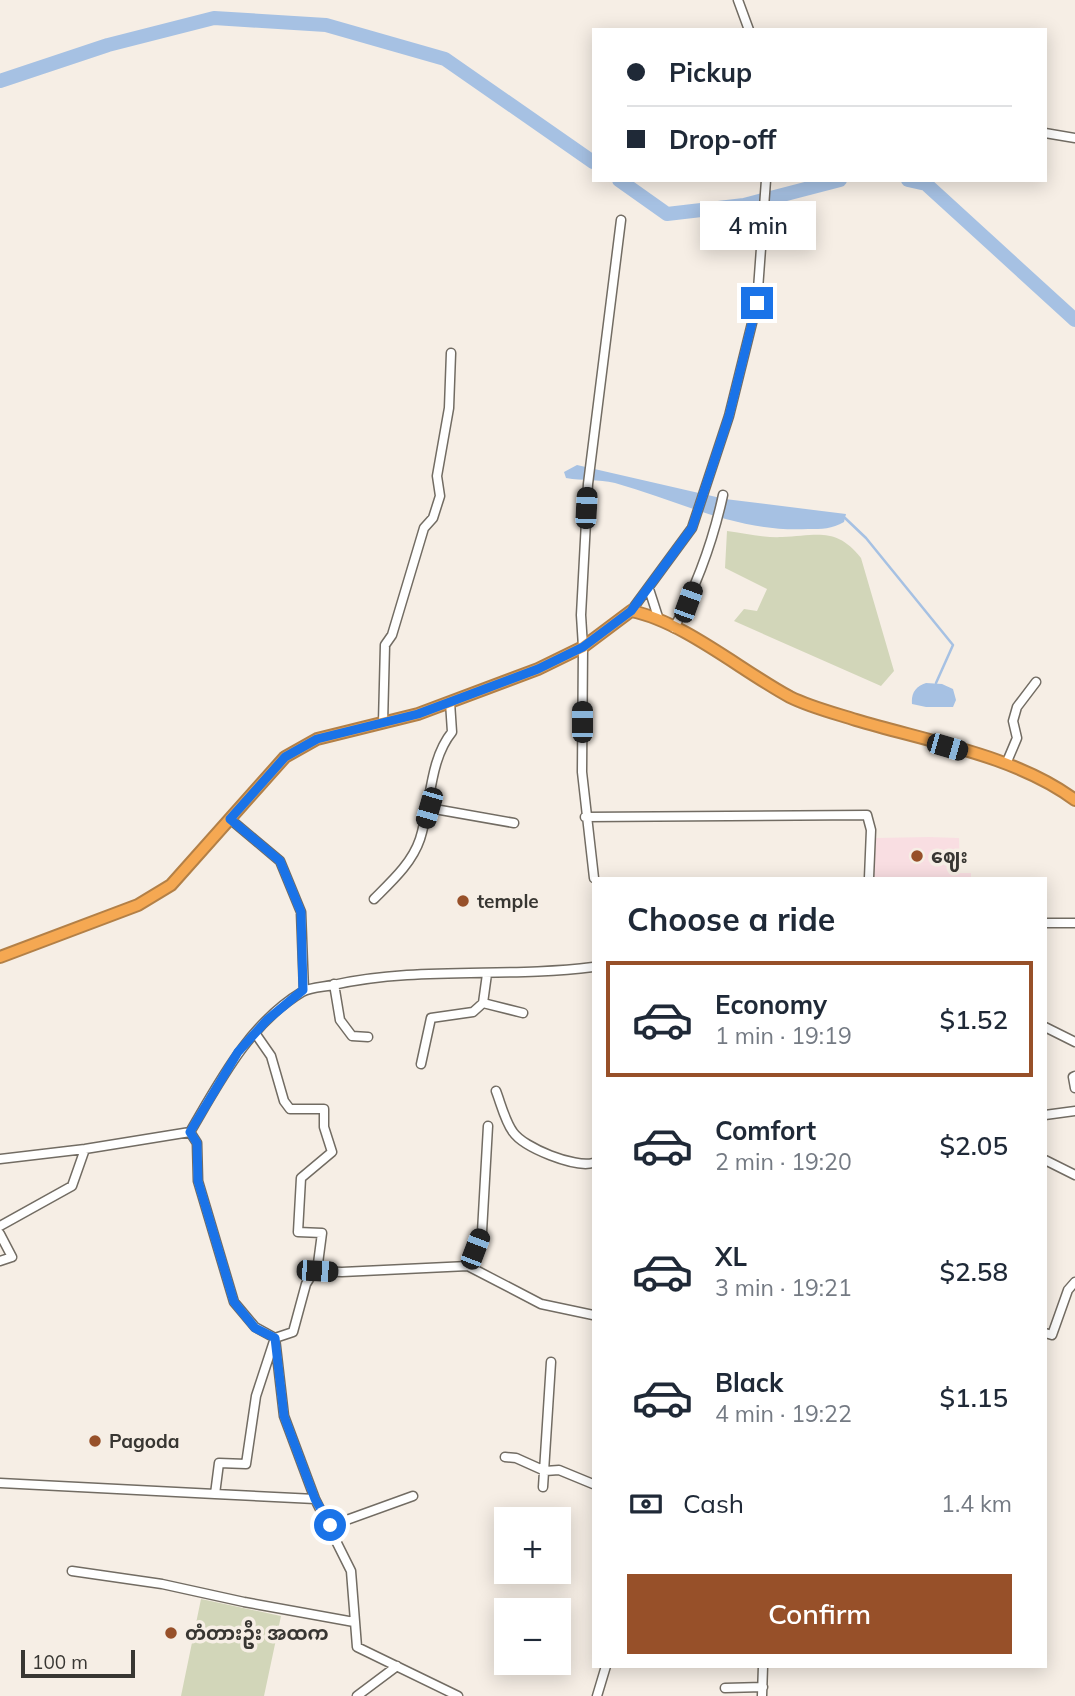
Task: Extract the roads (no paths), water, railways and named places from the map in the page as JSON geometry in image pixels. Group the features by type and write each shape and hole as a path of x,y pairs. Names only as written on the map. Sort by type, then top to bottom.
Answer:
{"highway":[{"path":"0,957 138,905 171,885 285,757 317,739 418,714 538,669 583,647 631,611 674,628 791,697 824,710 1006,764 1041,777 1075,800"}],"street":[{"path":"738,0 748,28"},
{"path":"1047,133 1075,138"},
{"path":"631,611 692,528 729,416 757,303 766,182"},
{"path":"594,877 582,772 583,647 580,615 590,460 621,220"},
{"path":"383,723 385,645 392,635 424,528 433,518 440,496 437,476 449,408 451,353"},
{"path":"674,628 688,602 717,524 723,495"},
{"path":"649,589 659,620"},
{"path":"1006,764 1017,738 1013,721 1017,707 1036,682"},
{"path":"374,899 400,873 419,842 429,808 440,747 452,732 450,702"},
{"path":"429,808 514,823"},
{"path":"585,817 867,815 871,830 869,877"},
{"path":"230,819 280,861 301,912 303,990"},
{"path":"1047,923 1075,923"},
{"path":"0,1158 85,1149 190,1132 238,1052 267,1020 303,990 354,980 403,975 545,973 592,967"},
{"path":"421,1064 431,1018 473,1012 484,1003 487,974"},
{"path":"334,985 340,1020 352,1036 368,1037"},
{"path":"484,1003 523,1013"},
{"path":"1047,1028 1075,1042"},
{"path":"190,1132 197,1143 198,1181 234,1302 255,1328 275,1338 293,1332 306,1284 317,1271 322,1233 298,1232 301,1178 331,1152 324,1127 324,1109 290,1109 284,1101 271,1056 255,1033"},
{"path":"1075,1076 1075,1087"},
{"path":"496,1091 514,1134 540,1152 585,1165 592,1163"},
{"path":"1047,1115 1075,1111"},
{"path":"468,1266 482,1232 488,1126"},
{"path":"0,1226 72,1186 85,1149"},
{"path":"1047,1161 1075,1175"},
{"path":"0,1234 12,1257 0,1261"},
{"path":"317,1271 468,1266 541,1304 592,1315"},
{"path":"1047,1333 1052,1335 1068,1290 1075,1282"},
{"path":"215,1494 219,1463 246,1464 256,1396 275,1338"},
{"path":"275,1338 284,1416 315,1499 351,1571 357,1647 458,1696"},
{"path":"543,1487 551,1362"},
{"path":"505,1457 516,1458 545,1471 559,1470 592,1484"},
{"path":"0,1483 315,1499"},
{"path":"330,1525 413,1496"},
{"path":"72,1572 162,1584 354,1622"},
{"path":"357,1696 397,1666"},
{"path":"597,1696 605,1668"},
{"path":"725,1688 762,1691 763,1668"}],"water":[{"path":"577,465 725,499 846,514 844,522 827,528 783,529 758,526 733,521 615,483 566,478 564,472"},
{"path":"926,683 942,684 953,689 956,700 953,707 912,704 915,690"}],"waterway":[{"path":"0,81 108,45 214,18 326,25 445,59 592,161"},
{"path":"622,182 667,214 744,205 832,182"},
{"path":"917,182 926,184 1075,320"},
{"path":"845,518 866,538 953,645 936,683"}],"place":[{"name":"ဈေး","path":"917,856"},
{"name":"temple","path":"463,901"},
{"name":"Pagoda","path":"95,1441"},
{"name":"တံတားဦး အထက","path":"171,1633"}]}
